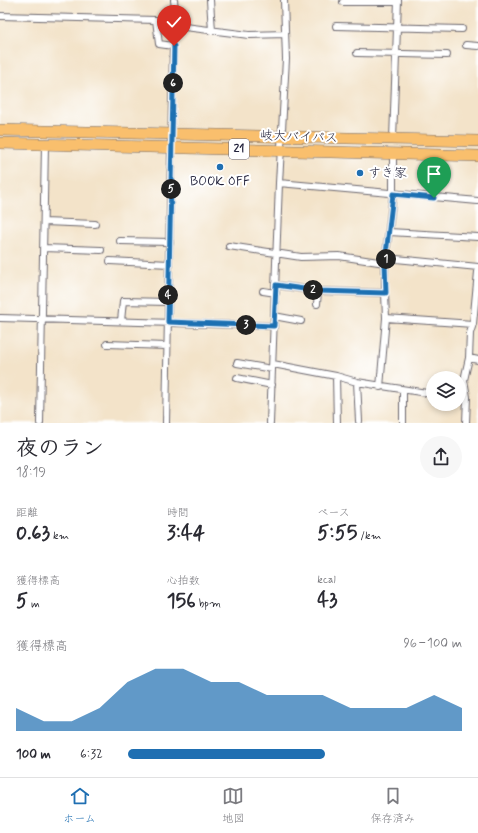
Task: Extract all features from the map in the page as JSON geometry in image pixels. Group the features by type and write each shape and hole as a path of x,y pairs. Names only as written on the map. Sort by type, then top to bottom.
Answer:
{"highway":[{"name":"岐大バイパス","path":"0,130 478,142"},
{"name":"岐大バイパス","path":"0,143 478,156"}],"street":[{"path":"174,0 177,26 212,32 249,35 285,34"},
{"path":"210,0 212,32"},
{"path":"270,423 276,293 280,150 286,59 284,0"},
{"path":"344,2 398,1 393,139"},
{"path":"0,16 156,20 159,44 174,46 166,423"},
{"path":"336,26 462,29"},
{"path":"466,45 478,46"},
{"path":"357,53 447,55"},
{"path":"40,423 45,144"},
{"path":"380,386 386,318 386,260 393,194 394,154"},
{"path":"279,183 478,201"},
{"path":"44,222 96,224"},
{"path":"389,232 478,236"},
{"path":"120,241 170,242"},
{"path":"229,246 301,258 339,256 478,267"},
{"path":"44,248 101,250"},
{"path":"110,261 169,264"},
{"path":"466,423 464,380 469,358 470,332 474,328 478,272"},
{"path":"276,285 318,291 386,293"},
{"path":"263,291 276,293"},
{"path":"317,304 318,291"},
{"path":"121,321 123,301 168,302"},
{"path":"274,316 301,321"},
{"path":"0,318 274,326"},
{"path":"386,318 474,328"},
{"path":"107,344 168,346"},
{"path":"469,358 478,360"},
{"path":"237,363 272,366 336,376 357,382 426,393"},
{"path":"336,376 337,423"},
{"path":"237,378 272,385"},
{"path":"357,382 358,421"},
{"path":"403,390 403,423"}],"place":[{"name":"BOOK OFF","path":"220,167"},
{"name":"すき家","path":"360,173"}],"route":[{"path":"174,46 168,322 274,326 276,285 318,291 362,291 386,293 385,263 393,194 434,198"}]}
